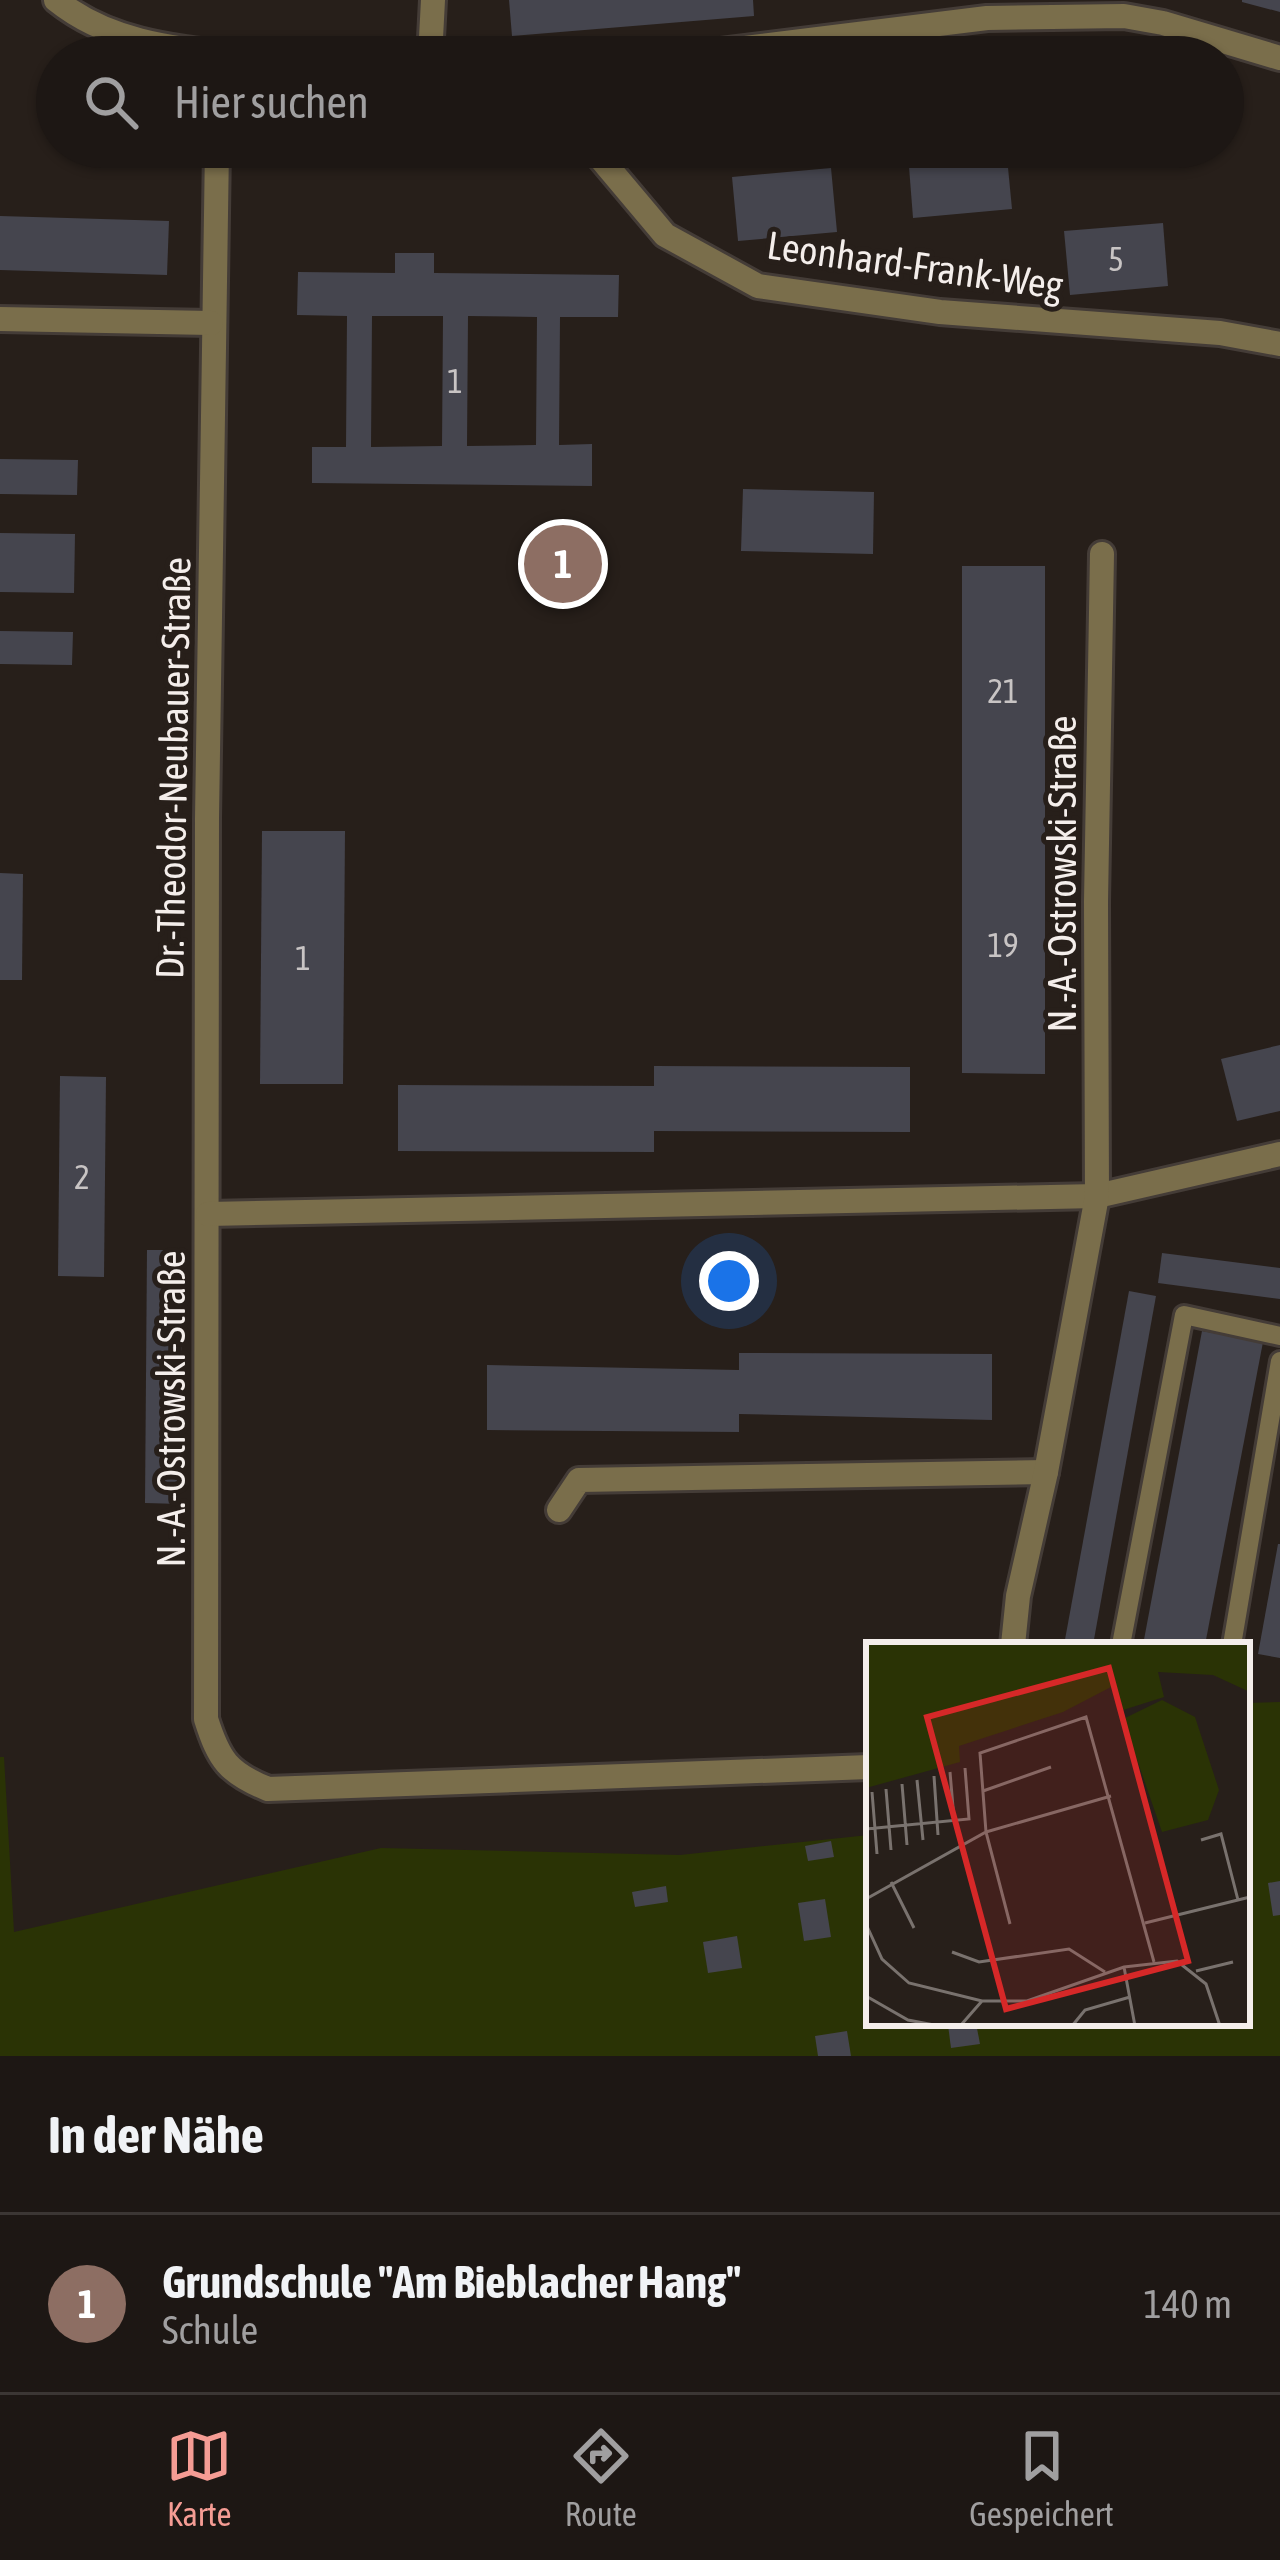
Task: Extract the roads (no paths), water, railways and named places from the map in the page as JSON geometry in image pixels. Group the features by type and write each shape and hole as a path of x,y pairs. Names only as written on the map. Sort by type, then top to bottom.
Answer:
{"street":[{"path":"56,0 74,14 124,36"},
{"path":"431,36 434,0"},
{"path":"843,36 987,18 1124,16 1206,36"},
{"path":"1244,47 1280,58"},
{"name":"Dr.-Theodor-Neubauer-Straße","path":"208,1214 216,168"},
{"name":"Leonhard-Frank-Weg","path":"609,168 665,235 758,286 940,312 1220,333 1280,344"},
{"path":"0,319 212,323"},
{"name":"N.-A.-Ostrowski-Straße","path":"1012,1642 1097,1196 1102,554"},
{"path":"1097,1196 1280,1154"},
{"name":"N.-A.-Ostrowski-Straße","path":"866,1767 268,1789 238,1777 216,1752 206,1719 208,1214 1097,1196"},
{"path":"559,1510 579,1480 1046,1472"}],"lane":[{"path":"1122,1642 1184,1315 1280,1336"},
{"path":"1233,1642 1280,1361"}],"place":[{"name":"Grundschule \"Am Bieblacher Hang\"","path":"563,564"}]}
